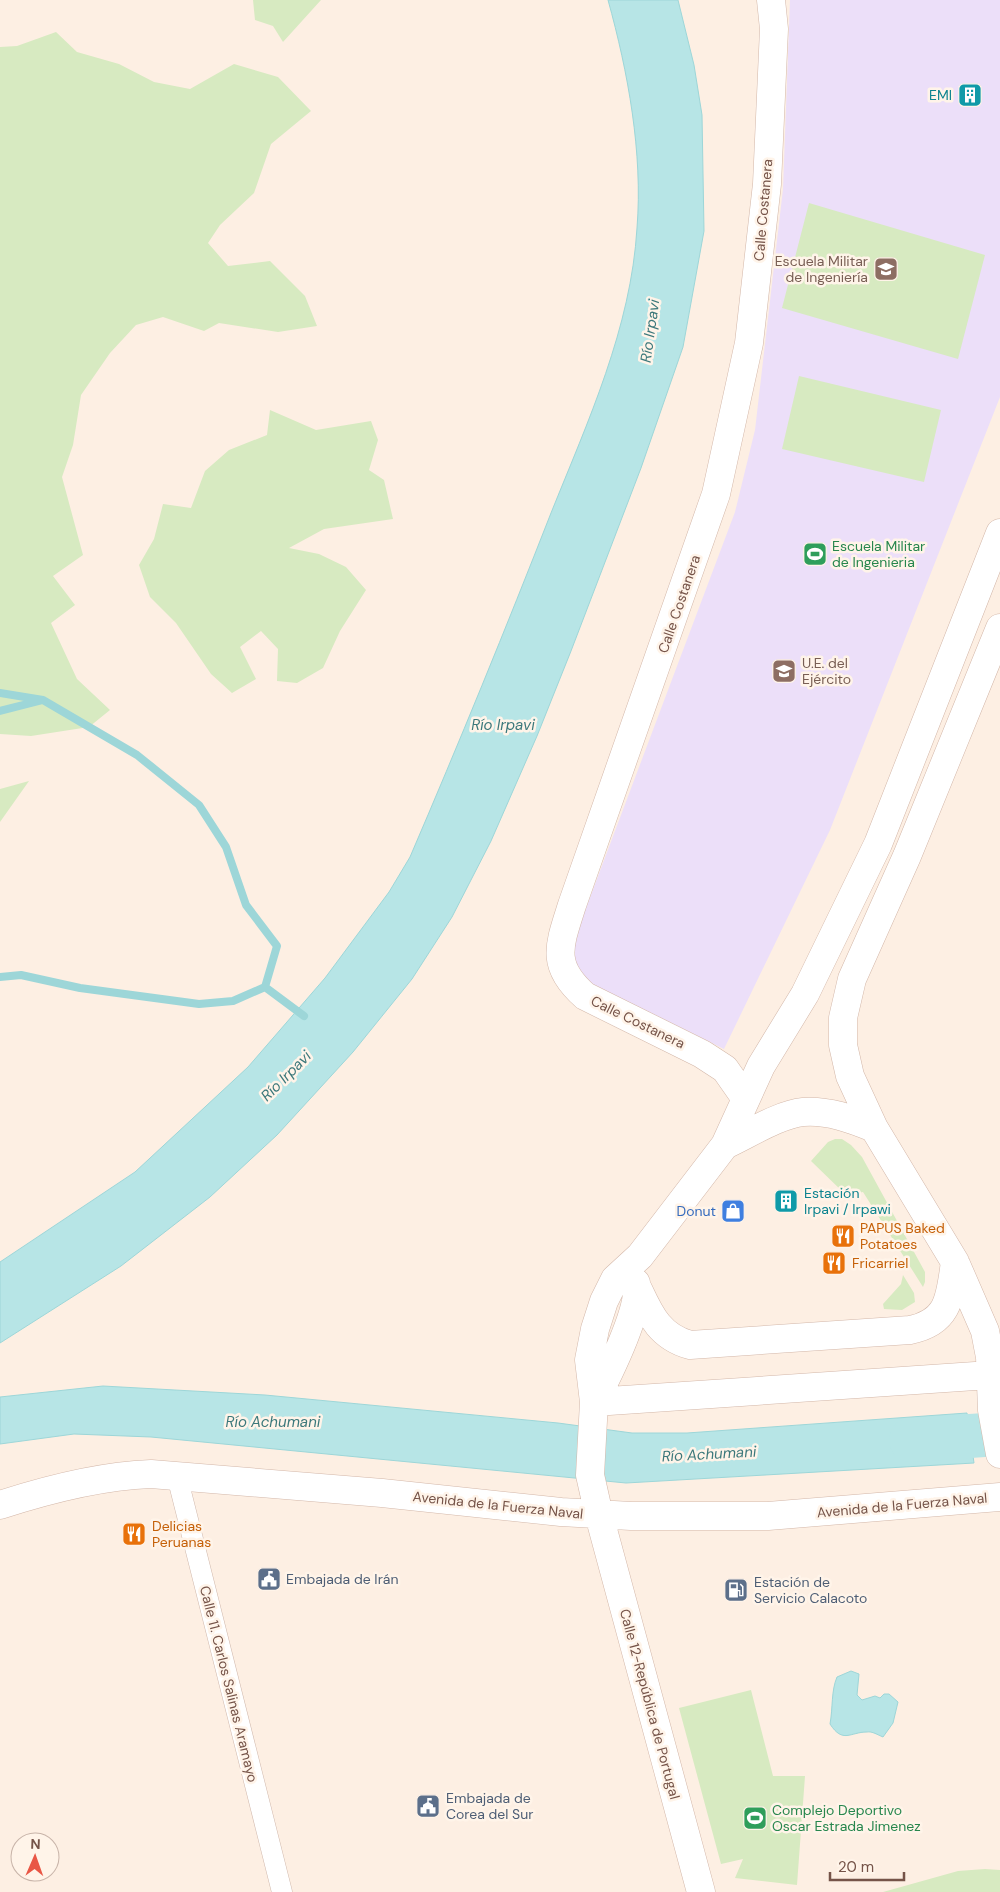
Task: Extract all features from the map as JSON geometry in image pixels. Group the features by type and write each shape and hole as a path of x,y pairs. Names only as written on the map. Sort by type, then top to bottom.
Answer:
{"main road":[{"name":"Calle Costanera","path":"746,1099 725,1069 702,1054 585,996 570,983 561,967 561,950 572,905 648,692 718,485 749,343 768,184 774,29 771,0"},
{"path":"593,1411 589,1360 595,1329 604,1301 615,1279 640,1256 725,1145 761,1066 805,994 864,876 999,536"},
{"path":"1000,628 907,856 852,979 843,1018 843,1045 850,1076 874,1128 955,1262 985,1331 992,1410 1000,1454"},
{"path":"725,1145 783,1118 802,1112 850,1118 874,1128"},
{"path":"640,1256 635,1280 650,1316 663,1332 676,1341 690,1345 910,1330 926,1327 943,1312 950,1297 955,1262"},
{"path":"593,1411 614,1362 638,1291"},
{"path":"593,1411 990,1375"},
{"name":"Calle 12-República de Portugal","path":"593,1411 589,1481 700,1892"},
{"name":"Avenida de la Fuerza Naval","path":"0,1505 72,1484 114,1475 177,1476 382,1493 599,1515 768,1516 1000,1497"},
{"path":"561,1512 589,1481"}],"street":[{"name":"Calle 11. Carlos Salinas Aramayo","path":"177,1476 282,1892"}],"shaded area":[{"name":"U.E. del Ejército","path":"790,0 1000,0 1000,397 830,830 724,1049 588,982 572,959 580,924 735,512 755,430 783,189"}],"green space":[{"path":"253,0 321,0 283,42 273,26 255,20"},
{"path":"56,32 77,52 119,64 154,82 190,89 234,64 278,77 311,111 271,144 254,193 220,225 208,243 228,266 270,261 305,296 317,326 278,332 219,323 204,331 163,317 136,325 110,353 81,395 73,445 62,477 83,555 53,576 75,605 51,623 77,679 110,710 89,727 31,736 0,734 0,47 17,46"},
{"path":"809,203 985,255 958,359 782,308"},
{"path":"799,376 941,410 924,482 782,449"},
{"path":"270,410 316,430 371,421 378,440 369,470 384,480 393,519 324,529 289,548 319,554 346,567 366,590 340,631 323,668 297,683 277,681 278,649 261,631 240,647 256,679 232,693 211,674 176,623 150,597 139,565 154,539 163,504 191,508 205,471 229,450 267,435"},
{"path":"29,781 0,822 0,789"},
{"path":"842,1139 851,1145 862,1157 925,1272 923,1287 863,1192 846,1195 811,1161 828,1142"},
{"path":"903,1275 914,1293 915,1302 902,1310 884,1309 883,1304 901,1284"},
{"name":"Complejo Deportivo Oscar Estrada Jimenez","path":"751,1690 773,1776 805,1776 797,1885 735,1878 743,1859 721,1864 679,1708"},
{"path":"1000,1870 1000,1892 883,1892 958,1871"}],"water":[{"name":"Río Irpavi","path":"608,0 678,0 694,65 702,115 704,231 683,347 641,468 537,736 491,841 452,917 412,979 353,1052 277,1135 210,1197 121,1266 0,1343 0,1262 135,1172 248,1067 325,978 389,892 410,857 482,685 593,409 606,374 626,302 637,228 638,171 628,84"},
{"name":"Río Achumani","path":"103,1386 265,1395 558,1423 632,1433 687,1433 967,1413 974,1463 626,1483 151,1437 74,1434 0,1444 0,1397"},
{"path":"851,1671 859,1674 857,1695 862,1700 875,1696 880,1698 884,1694 889,1694 898,1702 893,1723 883,1737 869,1732 847,1736 839,1734 830,1724 837,1677"}],"waterway":[{"path":"0,693 43,700 137,755 199,805 226,847 246,905 277,946 265,987 304,1016"},
{"path":"0,711 39,701"},
{"path":"0,977 21,975 80,988 199,1004 233,1001 265,987"},
{"name":"Río Achumani","path":"911,1440 1000,1434"}],"place":[{"name":"EMI","path":"970,95"},
{"name":"Escuela Militar de Ingeniería","path":"886,269"},
{"name":"Escuela Militar de Ingenieria","path":"815,554"},
{"name":"U.E. del Ejército","path":"784,671"},
{"name":"Estación Irpavi / Irpawi","path":"786,1201"},
{"name":"Donut","path":"733,1211"},
{"name":"PAPUS Baked Potatoes","path":"843,1236"},
{"name":"Fricarriel","path":"834,1263"},
{"name":"Delicias Peruanas","path":"134,1534"},
{"name":"Embajada de Irán","path":"269,1579"},
{"name":"Estación de Servicio Calacoto","path":"736,1590"},
{"name":"Embajada de Corea del Sur","path":"428,1806"},
{"name":"Complejo Deportivo Oscar Estrada Jimenez","path":"755,1818"}]}
